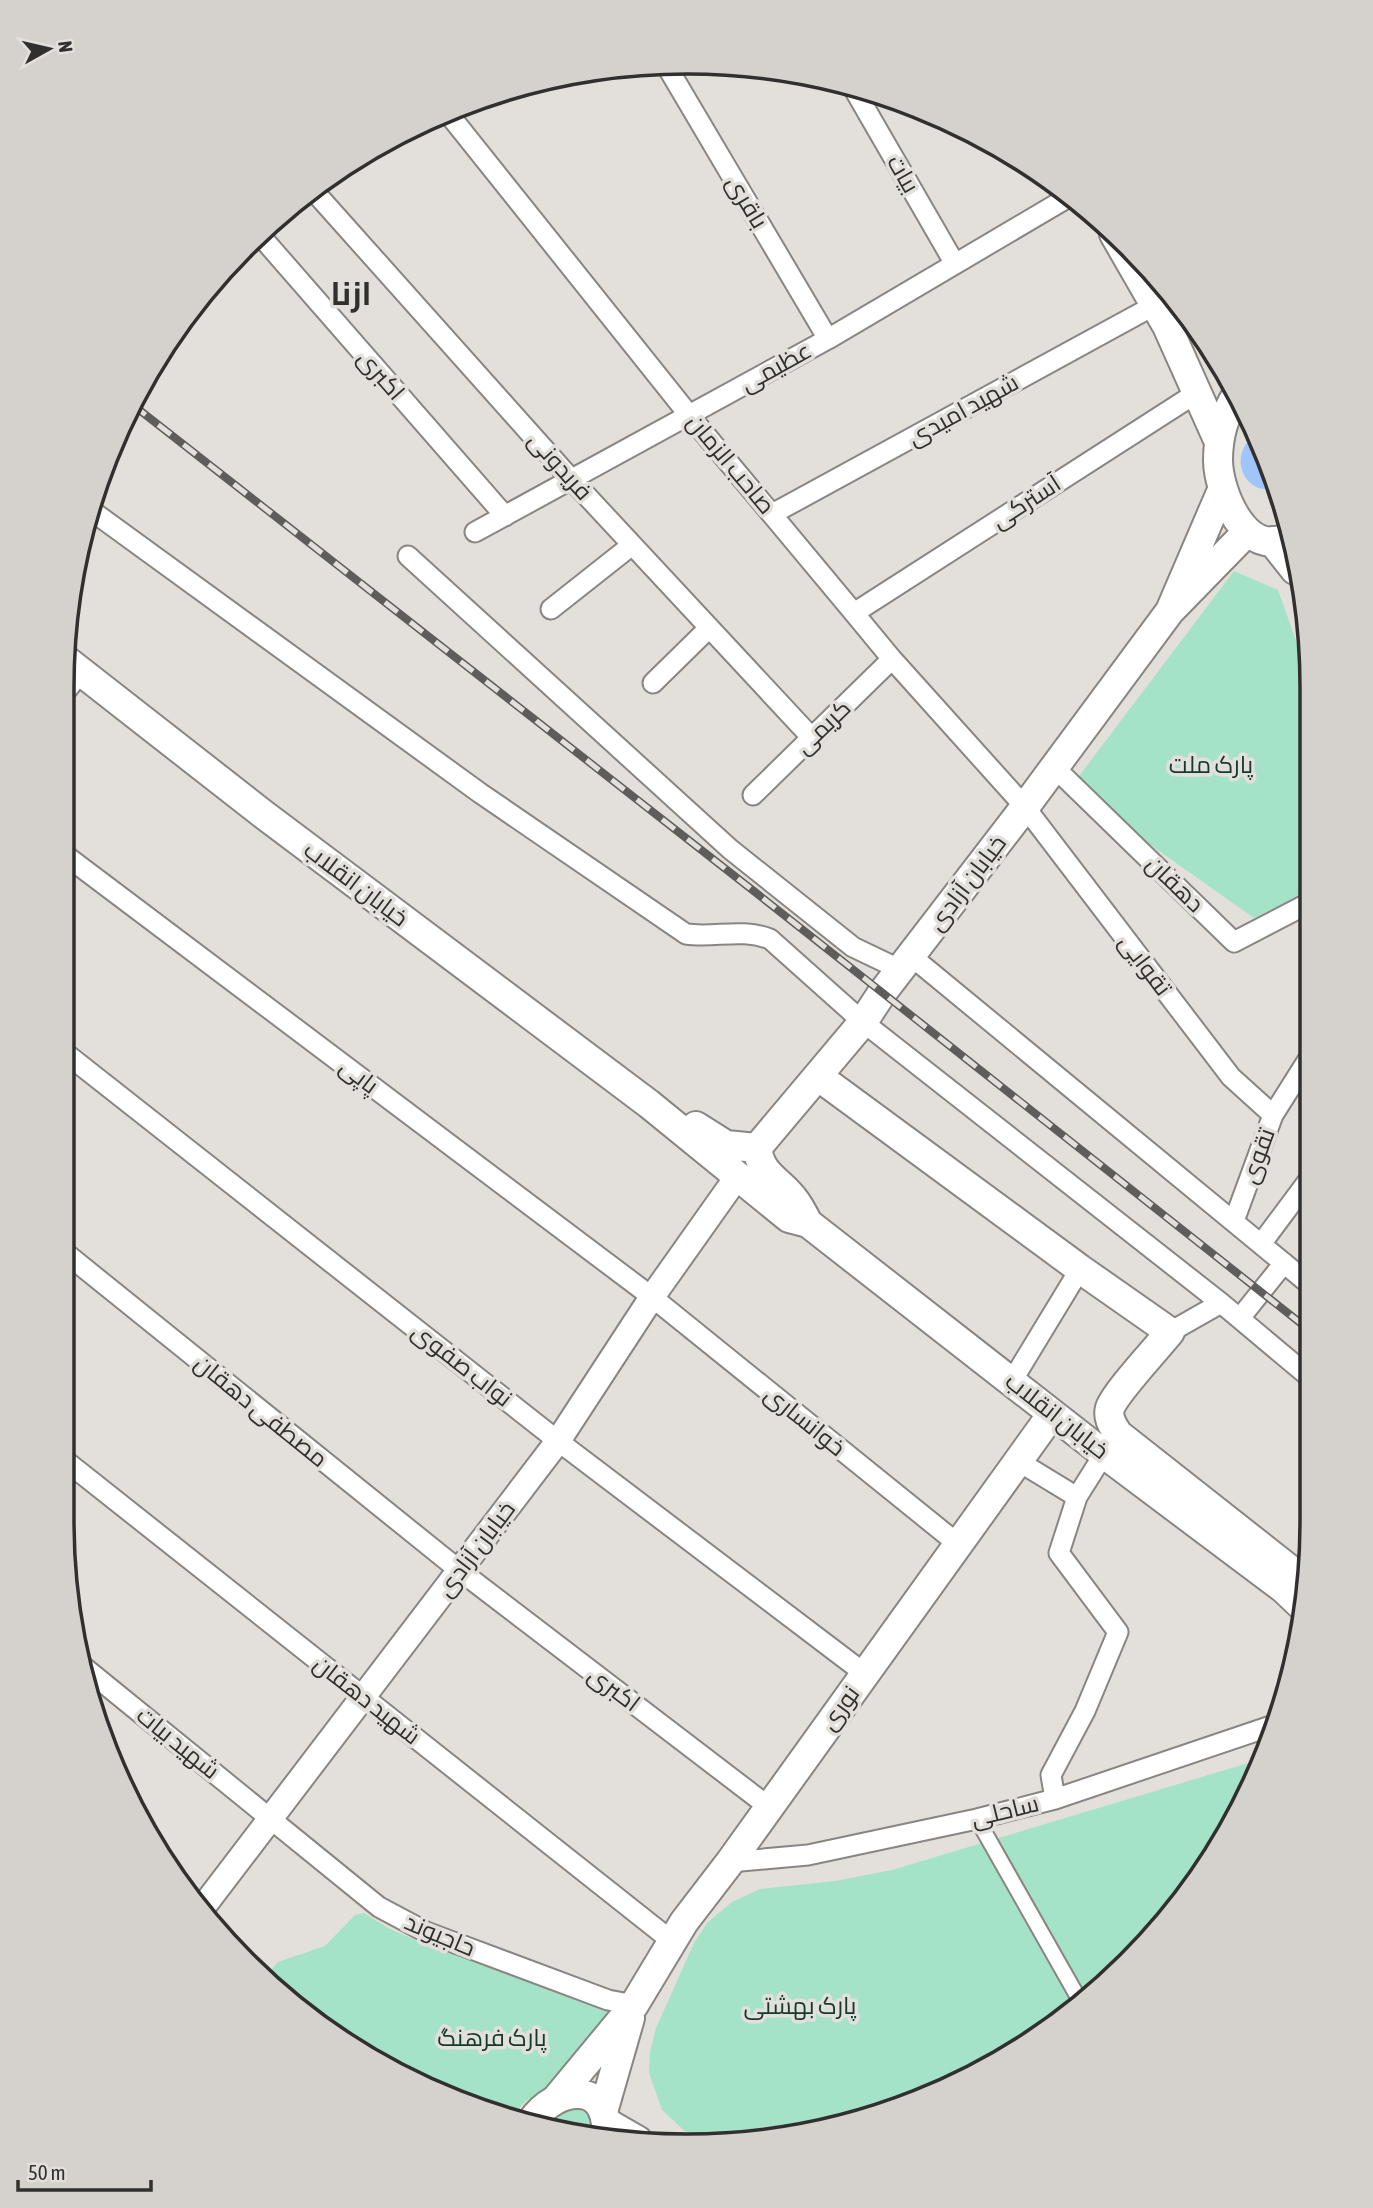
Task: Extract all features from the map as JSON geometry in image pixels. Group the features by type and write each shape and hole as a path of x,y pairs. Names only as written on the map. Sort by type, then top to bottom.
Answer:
{"main road":[{"path":"1145,280 1169,315 1219,442"},
{"path":"1230,404 1219,442 1218,463 1222,491 1233,514 1269,536 1286,557"},
{"path":"1170,611 1222,491"},
{"path":"1170,611 1269,536"},
{"name":"خیابان آزادی","path":"757,1148 863,1022 882,993 1055,768 1170,611"},
{"name":"خیابان انقلاب","path":"74,674 649,1104 789,1218 808,1223 1052,1414 1111,1444 1297,1576"},
{"path":"819,1077 1170,1332 1110,1409 1111,1444"},
{"name":"خیابان انقلاب","path":"649,1104 688,1120 726,1145 757,1148 759,1162 764,1170 794,1198 808,1223"},
{"name":"نوری","path":"634,2006 684,1922 1052,1414"},
{"name":"خیابان انقلاب","path":"1111,1444 1294,1599"},
{"path":"536,2116 557,2098 634,2006"},
{"path":"605,2122 634,2006"},
{"path":"557,2098 584,2094 599,2104 605,2122"}],"street":[{"name":"باقری","path":"672,74 828,339"},
{"name":"بیات","path":"859,98 955,264"},
{"name":"صاحب الزمان","path":"453,120 689,415 892,659 1025,807"},
{"name":"فریدونی","path":"318,196 571,480 812,738"},
{"name":"عظیمی","path":"475,532 828,339 1061,201"},
{"name":"اکبری","path":"265,241 505,516"},
{"name":"شهید امیدی","path":"772,514 1169,315"},
{"name":"آسترکی","path":"854,613 1198,392"},
{"path":"98,515 480,793 686,934 708,936 755,933 770,939 863,1022 1240,1318 1300,1369"},
{"path":"551,609 632,545"},
{"path":"408,556 730,849 853,947 906,963 1234,1221 1300,1276"},
{"path":"653,683 709,628"},
{"name":"کریمی","path":"753,795 892,659"},
{"name":"دهقان","path":"1055,768 1234,942 1300,908"},
{"name":"تقوایی","path":"1025,807 1231,1077 1273,1115"},
{"name":"پاپی","path":"74,862 652,1297"},
{"name":"نواب صفوی","path":"74,1060 558,1441 864,1673"},
{"name":"تقوی","path":"1234,1221 1273,1115 1300,1072"},
{"name":"خیابان آزادی","path":"206,1903 558,1441 652,1297 737,1177"},
{"path":"1261,1244 1300,1192"},
{"name":"مصطفی دهقان","path":"74,1260 459,1570"},
{"path":"1240,1318 1284,1263"},
{"path":"1013,1381 1080,1269"},
{"name":"خوانساری","path":"652,1297 958,1544"},
{"path":"1170,1332 1221,1303"},
{"path":"1055,1798 1051,1775 1085,1711 1118,1632 1059,1553 1077,1497 1111,1444"},
{"path":"1018,1461 1077,1497"},
{"name":"شهید دهقان","path":"74,1468 673,1942"},
{"name":"اکبری","path":"459,1570 769,1807"},
{"name":"شهید بیات","path":"93,1674 270,1818"},
{"name":"ساحلی","path":"730,1862 808,1855 977,1819 1055,1798 1264,1728"},
{"name":"حاجیوند","path":"270,1818 379,1907 426,1932 608,2000 634,2006"},
{"path":"977,1819 1077,1994"},
{"path":"605,2122 622,2131"}],"green space":[{"name":"پارک ملت","path":"1234,571 1278,590 1298,646 1300,896 1254,918 1070,788"},
{"name":"پارک بهشتی","path":"1250,1762 1217,1828 1173,1895 1120,1955 1060,2008 1027,2031 958,2071 921,2088 845,2114 767,2129 688,2134 662,2110 649,2073 650,2052 656,2028 694,1943 707,1923 732,1902 760,1889 835,1881 892,1870"},
{"name":"پارک فرهنگ","path":"364,1913 388,1928 436,1949 487,1962 614,2011 550,2089 526,2101 519,2111 489,2102 452,2088 380,2052 313,2008 270,1971 278,1962 325,1946 355,1915"},
{"path":"575,2108 588,2114 591,2127 553,2120 564,2111"}],"water":[{"path":"1247,443 1267,489 1257,487 1243,473 1242,453"}],"railway":[{"path":"140,410 1300,1323"}],"district":[{"name":"ازنا","path":"351,294"}]}
